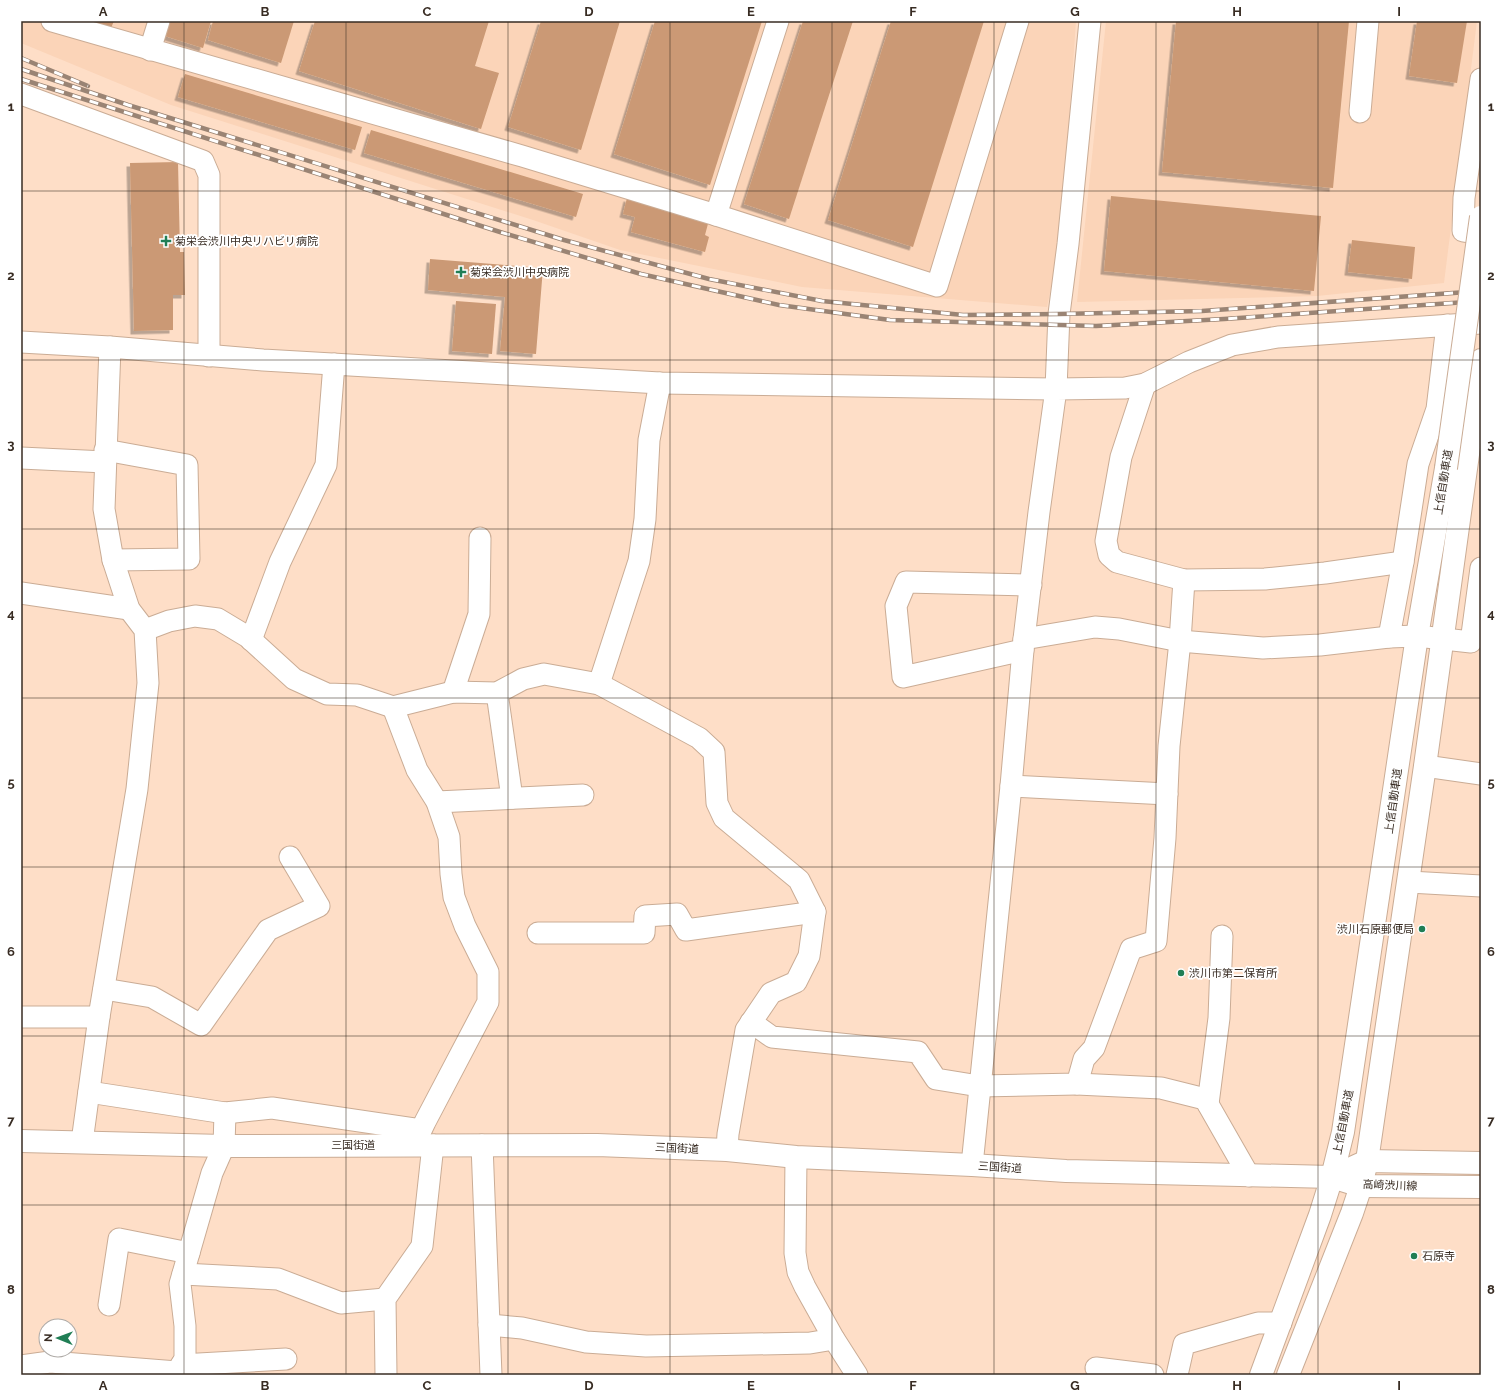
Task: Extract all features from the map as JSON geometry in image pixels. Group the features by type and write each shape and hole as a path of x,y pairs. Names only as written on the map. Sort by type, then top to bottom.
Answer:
{"main road":[{"name":"上信自動車道","path":"1288,1375 1352,1213 1367,1161 1426,766 1443,639 1456,469 1481,217"},
{"name":"上信自動車道","path":"1261,1375 1320,1215 1332,1177 1343,1132 1417,636 1481,360"},
{"name":"三国街道","path":"21,1141 224,1146 423,1140 482,1145 597,1145 727,1150 796,1157 1066,1171 1332,1177"},
{"name":"高崎渋川線","path":"1332,1177 1367,1161 1481,1163"},
{"name":"高崎渋川線","path":"1332,1177 1361,1186 1481,1187"}],"street":[{"path":"52,21 522,156 716,215 937,286 1018,21"},
{"path":"150,50 159,21"},
{"path":"716,215 778,21"},
{"path":"972,1165 1030,585 1056,389 1059,314 1068,244 1090,21"},
{"path":"1360,112 1368,21"},
{"path":"1481,79 1464,198 1463,231 1481,234"},
{"path":"21,94 203,161 209,175 209,356"},
{"path":"21,342 110,347 209,356 660,383 1056,389 1125,388 1145,384 1189,362 1232,345 1278,337 1481,323"},
{"path":"1390,637 1418,464 1437,409 1447,325"},
{"path":"82,1142 99,1017 137,789 148,683 145,630 129,609 113,560 104,509 110,347"},
{"path":"251,640 280,562 326,465 334,364"},
{"path":"599,684 639,561 645,519 649,440 660,383"},
{"path":"1145,384 1121,457 1106,541 1109,554 1117,562 1184,580 1265,579 1325,573 1403,562"},
{"path":"21,458 105,456 187,465 189,559 113,560"},
{"path":"453,692 479,614 480,538"},
{"path":"1030,585 906,582 896,606 903,677 1096,627 1119,629 1180,641 1263,648 1320,645 1390,637 1417,636 1476,642 1481,568"},
{"path":"1077,1084 1084,1059 1094,1048 1131,949 1156,941 1165,838 1169,746 1180,641 1184,580"},
{"path":"21,593 129,609"},
{"path":"145,630 169,621 195,616 218,619 251,640 294,679 327,694 357,695 393,706 453,692 497,693 523,679 544,674 599,684 699,738 714,752 717,803 724,818 799,880 815,912 809,956 796,982 771,993 746,1030 728,1134 727,1150"},
{"path":"497,693 512,798"},
{"path":"386,1375 384,1299 422,1246 423,1140 488,1002 488,972 465,926 454,897 449,837 437,802 417,770 393,706"},
{"path":"1426,766 1481,774"},
{"path":"1011,786 1167,794"},
{"path":"437,802 583,795"},
{"path":"104,989 152,997 201,1025 268,930 319,906 290,857"},
{"path":"1409,882 1481,886"},
{"path":"538,933 644,933 645,916 676,914 686,930 815,912"},
{"path":"1208,1104 1220,1018 1222,936"},
{"path":"21,1016 99,1017"},
{"path":"751,1022 772,1037 918,1052 936,1079 979,1086 1077,1084 1162,1088 1205,1099 1249,1176"},
{"path":"89,1092 226,1113 272,1108 423,1140"},
{"path":"178,1371 185,1358 185,1326 180,1284 212,1173 224,1146 226,1113"},
{"path":"482,1145 491,1375"},
{"path":"796,1157 795,1253 798,1272 834,1339 857,1375"},
{"path":"109,1305 119,1239 189,1253"},
{"path":"183,1274 278,1279 341,1303 384,1299"},
{"path":"1178,1375 1184,1344 1258,1323 1281,1323"},
{"path":"489,1325 522,1328 586,1342 646,1346 810,1343 834,1339"},
{"path":"21,1366 50,1362 178,1371 239,1369 286,1359"},
{"path":"1096,1368 1153,1375"}],"shaded area":[{"path":"23,21 1076,21 1061,240 1047,307 802,287 620,250 533,220 171,105 21,43 21,26"},
{"path":"1106,21 1477,21 1444,283 1317,296 1077,302"}],"building":[{"path":"89,21 114,21 111,28"},
{"path":"169,21 211,21 203,48 165,36"},
{"path":"213,21 294,21 281,63 208,40"},
{"path":"315,21 489,21 475,66 499,73 481,129 299,71"},
{"path":"541,21 620,21 581,150 508,127"},
{"path":"655,21 762,21 710,185 614,154"},
{"path":"803,21 853,21 789,219 744,204"},
{"path":"891,21 984,21 913,247 828,220"},
{"path":"1176,21 1349,21 1333,188 1162,172"},
{"path":"1417,21 1467,21 1457,83 1409,76"},
{"path":"185,74 362,127 355,150 178,97"},
{"path":"371,130 583,194 576,217 364,153"},
{"path":"178,162 180,252 184,252 185,295 173,295 173,330 134,331 130,163"},
{"path":"1111,196 1321,216 1314,291 1104,271"},
{"path":"627,198 709,220 705,235 709,237 705,252 631,232 635,217 623,214"},
{"path":"1352,240 1415,247 1412,279 1348,272"},
{"path":"430,259 543,268 536,354 500,351 505,297 428,290"},
{"path":"456,301 496,304 492,354 452,351"}],"railway":[{"path":"21,58 88,86"},
{"path":"21,69 128,105 564,240 709,279 822,301 963,315 1059,314 1202,311 1481,291"},
{"path":"21,79 500,232 641,274 779,305 890,320 1096,326 1224,319 1481,301"}],"place":[{"name":"菊栄会渋川中央リハビリ病院","path":"166,241"},
{"name":"菊栄会渋川中央病院","path":"461,272"},
{"name":"渋川石原郵便局","path":"1422,929"},
{"name":"渋川市第二保育所","path":"1181,973"},
{"name":"石原寺","path":"1414,1256"}]}
